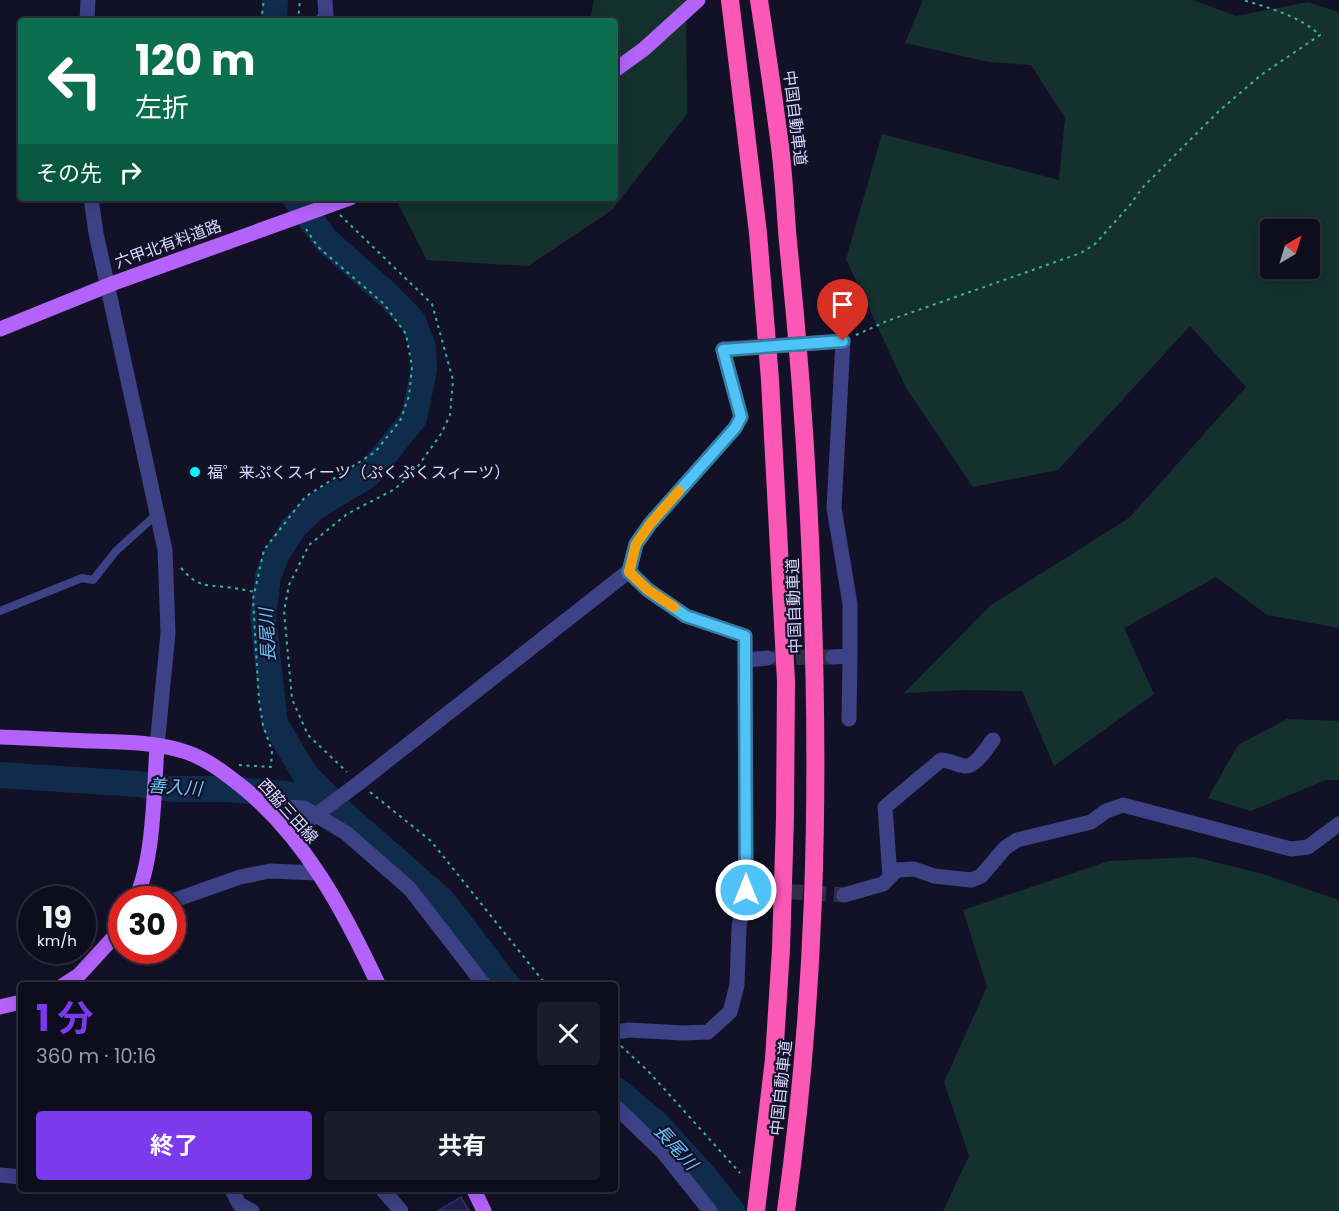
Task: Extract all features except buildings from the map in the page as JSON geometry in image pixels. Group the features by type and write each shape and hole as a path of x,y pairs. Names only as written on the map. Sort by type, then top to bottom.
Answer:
{"highway":[{"name":"中国自動車道","path":"730,0 758,233 777,484 786,715 785,818 774,1059 756,1208"},
{"name":"中国自動車道","path":"759,0 780,142 802,382 816,685 817,820 812,946 804,1064 786,1211"}],"main road":[{"path":"618,68 644,49 698,0"},
{"name":"六甲北有料道路","path":"0,329 114,283 342,201"},
{"name":"西脇三田線","path":"0,737 126,742 157,746 186,752 218,768 261,803 290,834 351,926 377,982"},
{"path":"141,886 150,841 157,746"},
{"path":"68,982 79,975 108,943"},
{"path":"0,1007 18,1003"},
{"path":"475,1192 484,1211"}],"street":[{"path":"87,18 88,0"},
{"path":"324,18 325,0"},
{"path":"91,201 96,233 165,550 168,633 157,746"},
{"path":"290,834 359,783 629,572 636,544 650,524 735,428 741,417 723,350 843,341 834,508 850,604 849,719"},
{"path":"618,1032 708,1032 730,1012 737,985 739,927 746,890 745,636 686,616 648,590 629,572"},
{"path":"834,657 850,656"},
{"path":"745,660 768,658"},
{"path":"890,877 885,807 941,760 965,766 971,764 993,740"},
{"path":"261,803 304,808 346,833 410,889 482,982"},
{"path":"844,895 883,884 897,870 915,868 934,876 971,880 981,876 1005,848 1017,840 1091,822 1106,811 1123,805 1291,849 1308,847 1339,824"},
{"path":"186,896 240,878 270,871 318,873"},
{"path":"746,890 765,890"},
{"path":"618,1109 663,1152 710,1211"},
{"path":"0,1175 18,1177"},
{"path":"232,1192 239,1204 252,1211"},
{"path":"385,1192 401,1211"}],"lane":[{"path":"0,610 82,578 93,580 116,551 157,514"}],"path":[{"path":"261,18 264,0"},
{"path":"298,18 300,0"},
{"path":"843,341 887,321 1081,253 1095,244 1143,187 1219,111 1261,75 1320,35 1310,26 1272,8 1243,0"},
{"path":"288,201 292,208"},
{"path":"339,214 432,304 453,380 450,414 441,434 416,469 395,489 347,514 309,545 289,585 284,611 292,699 308,735 359,783 431,841 544,982"},
{"path":"218,768 271,767 272,751 263,725 259,701 253,599 264,550 305,497 375,452 400,421 409,396 412,367 406,334 384,304 318,247 305,227"},
{"path":"165,550 192,580 206,587 227,587 255,592"},
{"path":"618,1044 648,1071 740,1173"}],"green space":[{"path":"594,0 686,0 687,114 612,210 528,266 427,260 398,204 399,201 618,201 618,18 591,18"},
{"path":"923,0 1193,0 1236,16 1308,2 1339,12 1339,628 1267,615 1216,577 1124,628 1154,694 1054,766 1022,691 964,690 904,693 991,605 1129,518 1246,387 1190,326 1058,470 973,487 906,388 846,259 882,134 1059,180 1065,118 1031,65 989,62 905,43"},
{"path":"1287,719 1339,721 1339,780 1326,780 1251,811 1208,798 1238,745"},
{"path":"1194,857 1263,874 1339,900 1339,1211 943,1211 969,1156 944,1082 987,987 963,910 1109,861"}],"waterway":[{"name":"長尾川","path":"274,18 275,0"},
{"name":"長尾川","path":"297,201 326,240 389,296 413,321 423,347 424,370 414,418 368,475 315,507 293,528 277,554 268,576 263,617 275,724 305,774 346,816 442,900 505,982"},
{"name":"善入川","path":"0,775 137,784 172,789 227,789 295,795 338,812"},
{"name":"長尾川","path":"618,1092 657,1124 706,1178 732,1211"}],"tunnel":[{"path":"773,658 833,657"},
{"path":"765,890 844,895"}],"slow traffic":[{"path":"674,607 648,590 629,572 636,544 679,491"}],"place":[{"name":"福゜来ぷくスィーツ（ぷくぷくスィーツ）","path":"195,472"}],"route":[{"path":"746,890 745,636 686,616 648,590 629,572 636,544 650,524 735,428 741,417 723,350 843,341"}]}
